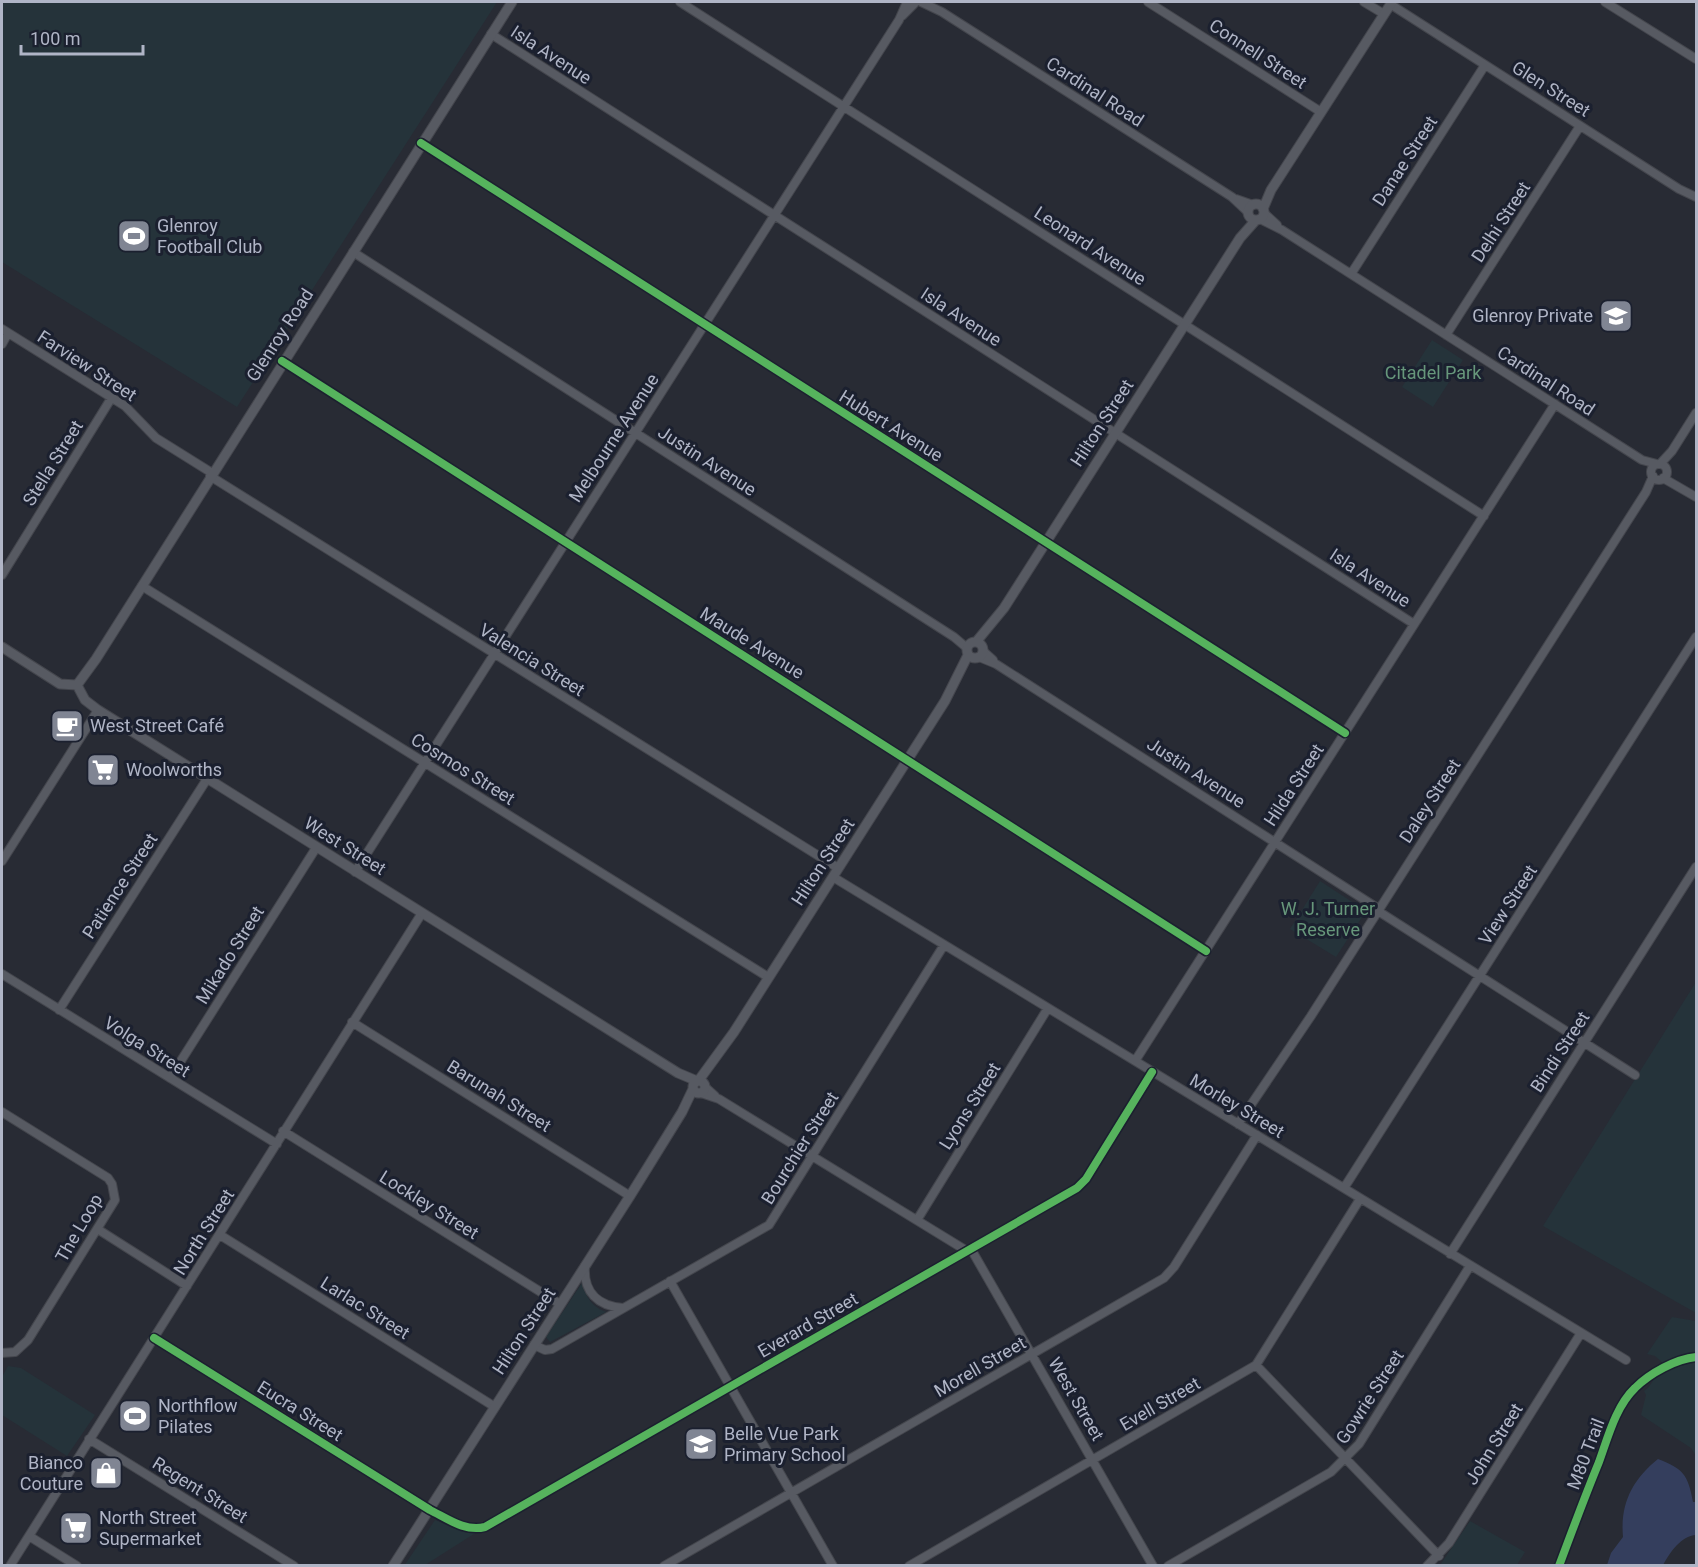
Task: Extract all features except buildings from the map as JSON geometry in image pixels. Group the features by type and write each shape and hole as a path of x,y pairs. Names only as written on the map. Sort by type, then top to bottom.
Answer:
{"street":[{"name":"Glenroy Road","path":"76,685 82,681 282,361 512,2"},
{"name":"Leonard Avenue","path":"680,2 1484,516"},
{"name":"Melbourne Avenue","path":"355,872 899,20 914,2"},
{"name":"Cardinal Road","path":"914,2 942,12"},
{"name":"Cardinal Road","path":"930,2 942,12 1555,404 1696,497"},
{"name":"Connell Street","path":"1148,2 1321,112"},
{"path":"1364,2 1384,14"},
{"path":"1605,2 1696,59"},
{"name":"Hilton Street","path":"393,1566 975,650 1391,3"},
{"name":"Glen Street","path":"1391,3 1679,189 1696,197"},
{"name":"Isla Avenue","path":"491,34 1414,624"},
{"name":"Danae Street","path":"1351,274 1485,65"},
{"name":"Delhi Street","path":"1446,335 1580,126"},
{"name":"Hubert Avenue","path":"421,143 1345,733"},
{"name":"Justin Avenue","path":"352,252 1635,1075"},
{"path":"2,344 5,331"},
{"name":"Farview Street","path":"5,331 112,397 129,410 156,438 211,475"},
{"name":"Maude Avenue","path":"282,361 1206,951"},
{"name":"Stella Street","path":"2,575 112,397"},
{"name":"Hilda Street","path":"1135,1061 1555,404"},
{"name":"Daley Street","path":"1238,1124 1378,910 1696,413"},
{"name":"Valencia Street","path":"211,475 835,873"},
{"name":"Cosmos Street","path":"142,586 768,977"},
{"name":"View Street","path":"1344,1188 1696,637"},
{"path":"2,647 60,684 76,685"},
{"name":"West Street","path":"76,685 85,700 98,710 316,848 718,1099 969,1250 1032,1354 1153,1566"},
{"path":"2,861 98,710"},
{"name":"Patience Street","path":"59,1010 207,779"},
{"name":"Mikado Street","path":"170,1078 316,848"},
{"name":"Bindi Street","path":"1450,1254 1696,867"},
{"name":"Morley Street","path":"835,873 944,945 1626,1360"},
{"name":"North Street","path":"10,1566 422,913"},
{"name":"Bourchier Street","path":"534,1345 545,1350 552,1349 769,1225 944,945"},
{"name":"Volga Street","path":"2,974 277,1144"},
{"name":"Lyons Street","path":"916,1220 1048,1008"},
{"name":"Barunah Street","path":"352,1022 630,1196"},
{"name":"Everard Street","path":"430,1510 464,1527 476,1530 485,1527 1082,1184 1152,1072"},
{"name":"The Loop","path":"2,1113 102,1174 112,1184 115,1200 99,1230 28,1340 15,1352 2,1353"},
{"name":"Lockley Street","path":"283,1131 560,1304"},
{"name":"Morell Street","path":"664,1566 1169,1274 1257,1136"},
{"name":"Evell Street","path":"909,1566 1256,1365 1360,1199"},
{"path":"99,1230 187,1286"},
{"name":"Larlac Street","path":"220,1235 495,1407"},
{"path":"585,1266 585,1281 595,1299 608,1306 625,1308"},
{"name":"Gowrie Street","path":"1168,1566 1331,1472 1346,1460 1359,1444 1470,1266"},
{"path":"670,1281 834,1566"},
{"name":"John Street","path":"1427,1566 1439,1556 1581,1333"},
{"name":"Eucra Street","path":"154,1338 430,1510"},
{"path":"1256,1365 1439,1556"},
{"name":"Regent Street","path":"89,1439 294,1566"},
{"path":"29,1536 76,1566"}],"green space":[{"path":"2,2 497,2 237,407 2,262"},
{"name":"Citadel Park","path":"1432,340 1463,360 1433,407 1402,387"},
{"name":"W. J. Turner Reserve","path":"1320,881 1366,911 1336,957 1290,929"},
{"path":"1696,982 1696,1313 1543,1226"},
{"path":"582,1283 590,1301 606,1312 550,1342 546,1337"},
{"path":"1672,1317 1696,1321 1696,1456 1691,1448 1641,1415 1646,1395 1644,1391 1664,1364 1655,1356 1647,1354"},
{"path":"8,1366 21,1368 95,1415 67,1456 2,1415 2,1377"},
{"path":"435,1520 452,1527 477,1532 425,1565 404,1566"},
{"path":"1470,1521 1525,1552 1517,1565 1440,1565"}],"water":[{"path":"1658,1459 1679,1470 1689,1485 1693,1502 1696,1502 1696,1535 1681,1542 1663,1565 1607,1565 1611,1553 1623,1537 1624,1514 1630,1494 1641,1475"}],"cycle path":[{"path":"421,143 1345,733"},
{"path":"282,361 1206,951"},
{"path":"154,1338 430,1510 450,1521 470,1528 485,1527 1077,1188 1086,1179 1152,1072"},
{"name":"M80 Trail","path":"1559,1566 1609,1432 1628,1395 1656,1372 1672,1364 1696,1357"}],"place":[{"name":"Glenroy Football Club","path":"134,236"},
{"name":"Glenroy Private","path":"1616,316"},
{"name":"West Street Café","path":"67,726"},
{"name":"Woolworths","path":"103,770"},
{"name":"Northflow Pilates","path":"135,1416"},
{"name":"Belle Vue Park Primary School","path":"701,1444"},
{"name":"Bianco Couture","path":"106,1473"},
{"name":"North Street Supermarket","path":"76,1528"}]}
